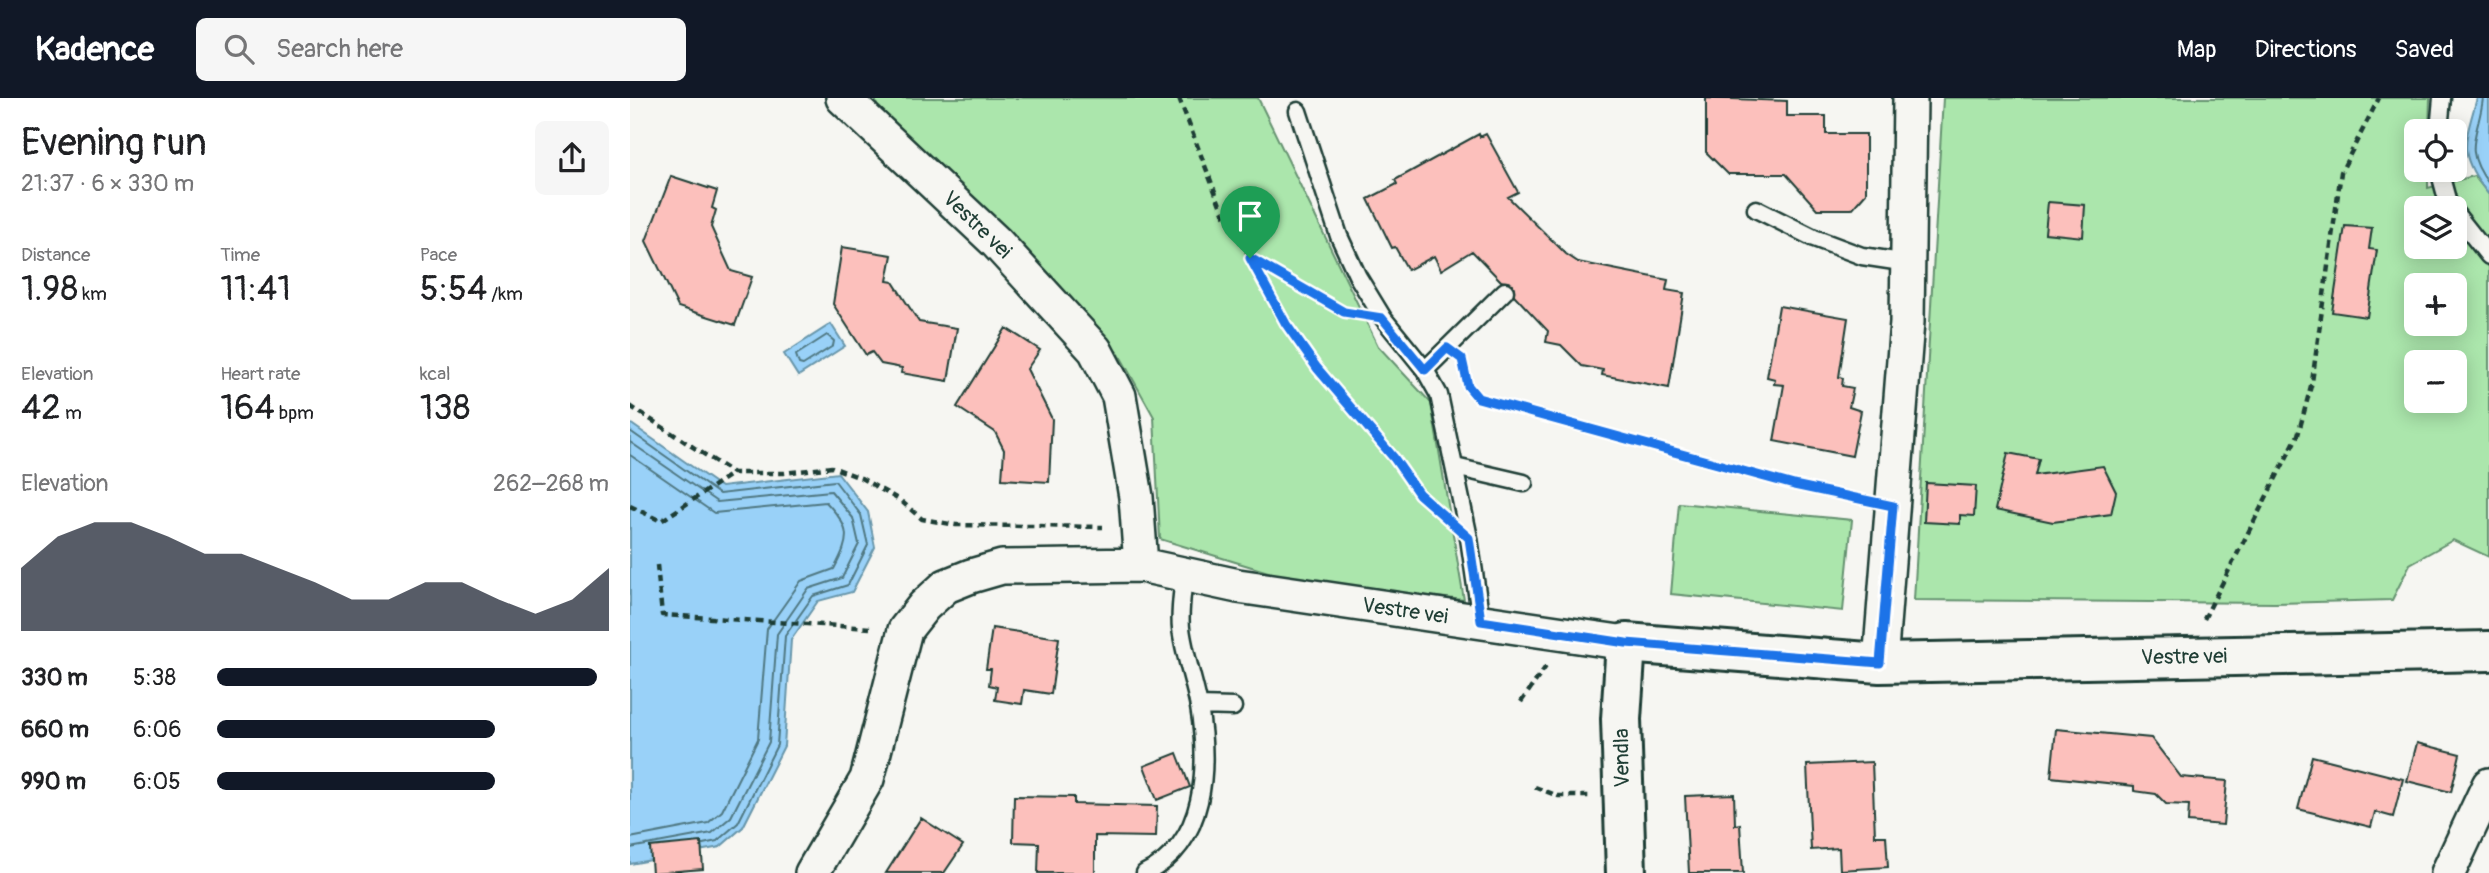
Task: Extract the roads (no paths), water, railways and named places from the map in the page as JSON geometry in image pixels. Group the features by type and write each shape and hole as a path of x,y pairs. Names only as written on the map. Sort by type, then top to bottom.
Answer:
{"street":[{"name":"Vestre vei","path":"843,98 996,242 1095,350 1119,396 1139,527 1141,565"},
{"path":"1880,663 1906,322 1910,98"},
{"name":"Vestre vei","path":"812,873 867,779 905,630 924,606 946,586 1002,567 1141,565 1238,586 1626,643 1880,663 2489,651"},
{"name":"Vendla","path":"1626,643 1621,719 1626,873"},
{"path":"2448,873 2489,785"}],"lane":[{"path":"2439,119 2442,98"},
{"path":"1298,111 1339,236 1358,277 1382,318 1425,370 1439,395 1469,538 1481,621"},
{"path":"1756,209 1814,238 1863,256 1908,263"},
{"path":"2467,228 2489,256"},
{"path":"1425,370 1506,291"},
{"path":"1455,467 1524,483"},
{"path":"1145,873 1168,859 1189,830 1199,801 1204,766 1199,706 1180,626 1184,574"},
{"path":"1199,706 1233,707"}],"water":[{"path":"2477,98 2489,98 2489,195 2468,159 2469,127"},
{"path":"831,324 845,346 798,376 784,354"},
{"path":"630,423 721,487 838,473 868,512 875,547 852,592 818,601 791,640 784,746 743,827 720,847 630,864"}]}
